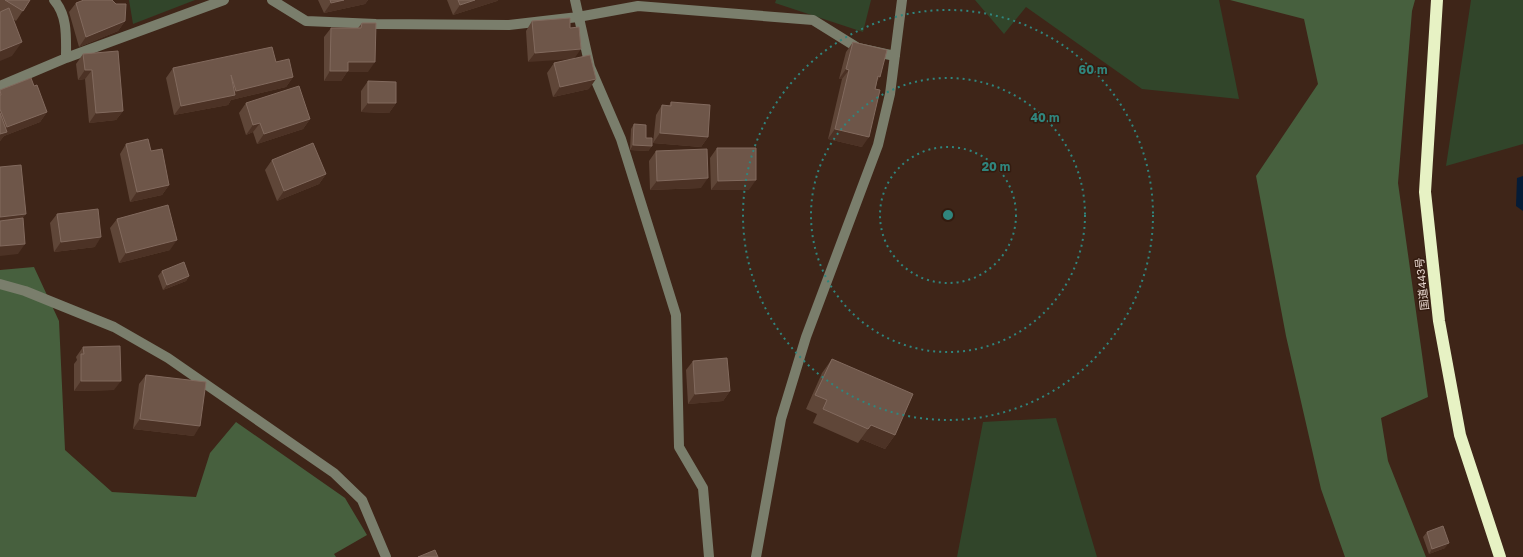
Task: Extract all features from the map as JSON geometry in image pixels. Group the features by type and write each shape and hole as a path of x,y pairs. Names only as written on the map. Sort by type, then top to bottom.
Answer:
{"highway":[{"name":"国道443号","path":"1436,0 1425,192 1439,321 1460,435 1500,557"}],"street":[{"path":"54,0 61,8 66,31 66,58"},
{"path":"0,86 66,58 224,0"},
{"path":"272,0 306,21 376,24 509,25 578,17 638,6 813,20 858,48 895,56"},
{"path":"575,0 590,67 621,139 676,316 679,446 703,488 710,557"},
{"path":"756,557 781,418 806,337 878,145 890,94 902,0"},
{"path":"0,284 25,291 114,327 168,358 334,473 362,500 386,557"}],"green space":[{"path":"129,0 195,0 133,24"},
{"path":"776,0 871,0 863,32 775,3"},
{"path":"975,0 1219,0 1239,99 1142,89 1026,7 1004,34"},
{"path":"1230,0 1415,0 1412,11 1398,183 1428,397 1381,418 1388,461 1426,557 1345,557 1321,489 1286,336 1256,176 1318,84 1304,19"},
{"path":"1471,0 1523,0 1523,144 1446,166"},
{"path":"34,267 59,321 65,450 112,492 196,497 210,453 236,422 345,498 367,535 334,554 336,557 0,557 0,270"},
{"path":"1056,418 1097,557 957,557 983,422"}],"water":[{"path":"1523,176 1523,211 1516,206 1517,178"}],"building":[{"path":"5,0 30,0 23,11"},
{"path":"84,0 112,0 116,4 126,4 125,21 86,37 76,3"},
{"path":"330,0 344,0 331,3"},
{"path":"458,0 475,0 460,5"},
{"path":"9,8 22,42 0,51 0,12"},
{"path":"570,18 570,28 579,27 581,49 535,53 532,21"},
{"path":"362,23 376,23 375,62 348,62 348,71 330,71 331,28 361,28"},
{"path":"853,42 887,50 880,77 878,76 875,89 880,90 869,137 835,129 849,70 846,69"},
{"path":"272,47 276,62 289,59 293,77 236,91 231,75 235,95 181,106 173,68"},
{"path":"118,51 123,111 96,113 92,70 85,70 83,54"},
{"path":"590,55 596,79 560,87 554,63"},
{"path":"31,78 34,86 37,85 47,112 7,127 0,109 0,90"},
{"path":"368,81 396,82 396,103 368,103"},
{"path":"299,86 310,119 264,134 260,123 253,125 246,103"},
{"path":"671,102 710,105 708,137 660,133 662,105 671,106"},
{"path":"0,113 7,132 0,134"},
{"path":"634,124 646,125 646,138 652,138 652,146 633,145"},
{"path":"148,139 151,151 162,149 169,185 137,192 126,144"},
{"path":"313,143 326,174 284,191 272,160"},
{"path":"717,148 756,148 756,180 718,181"},
{"path":"707,149 708,178 657,181 656,151"},
{"path":"21,165 26,214 0,217 0,167"},
{"path":"168,205 177,240 126,253 117,219"},
{"path":"98,209 101,237 61,242 57,214"},
{"path":"23,218 25,244 0,246 0,221"},
{"path":"184,262 189,276 167,285 162,271"},
{"path":"120,346 121,381 81,381 81,354 84,354 83,347"},
{"path":"727,358 730,391 695,394 693,361"},
{"path":"832,359 913,394 895,435 871,425 868,429 823,409 827,400 815,395"},
{"path":"146,375 206,382 200,426 140,419"},
{"path":"1443,526 1449,543 1432,549 1427,532"},
{"path":"435,550 438,557 418,557"}]}
